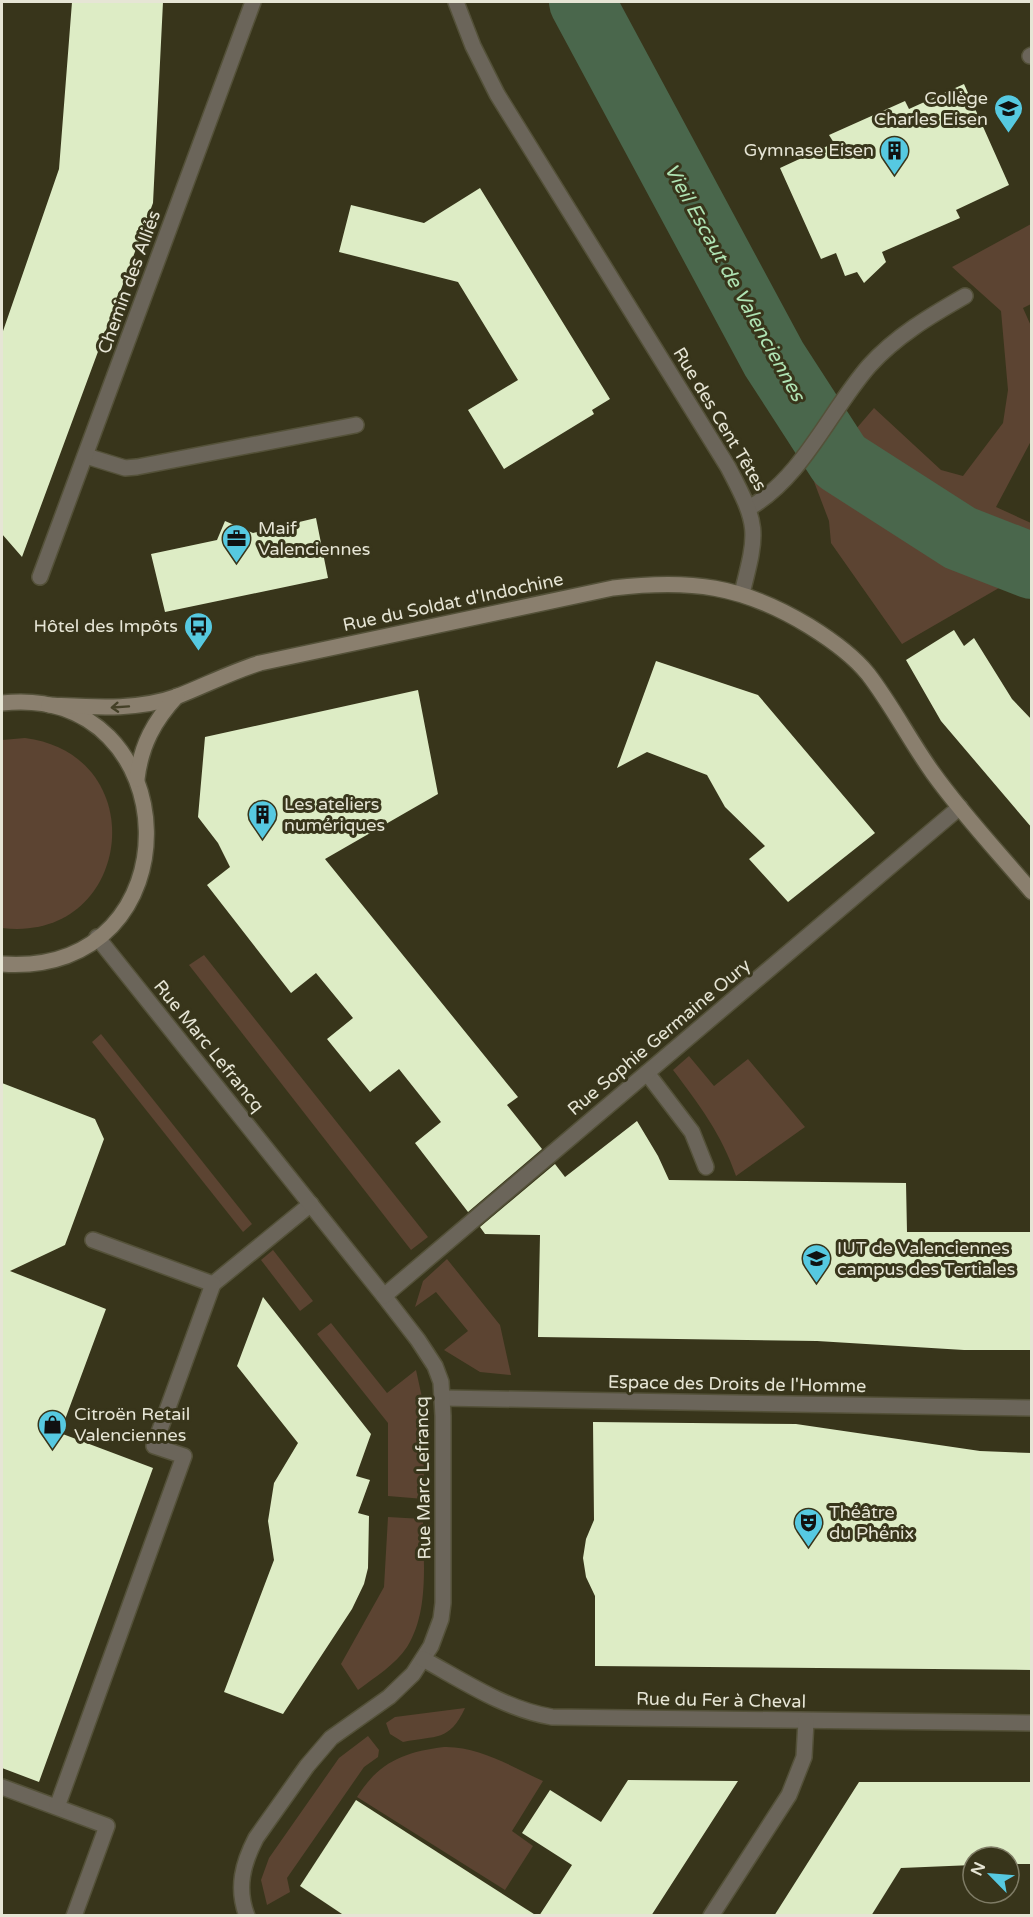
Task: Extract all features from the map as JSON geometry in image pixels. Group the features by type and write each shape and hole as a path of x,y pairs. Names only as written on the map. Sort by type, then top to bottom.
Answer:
{"main road":[{"name":"Rue du Soldat d'Indochine","path":"49,705 125,707 177,696 235,670 260,663 613,588 660,583 684,584 742,593"},
{"path":"742,593 789,614 852,657 878,688 922,758 1032,892"},
{"name":"Rue du Soldat d'Indochine","path":"137,779 142,751 152,728 177,696"},
{"path":"2,964 52,960 76,951 97,937 120,915 142,873 148,825 137,779 122,754 101,732 77,716 49,705 5,700"}],"street":[{"name":"Chemin des Alliés","path":"40,577 254,2"},
{"name":"Rue des Cent Têtes","path":"456,2 473,46 497,94 728,467 749,508 754,526 754,545 742,593"},
{"path":"749,508 778,489 837,408 887,348 925,319 965,296"},
{"path":"86,456 125,468 137,467 356,425"},
{"name":"Rue Sophie Germaine Oury","path":"384,1296 960,807"},
{"name":"Rue Marc Lefrancq","path":"97,937 384,1296 435,1366 443,1398 443,1603 436,1634 423,1659 402,1685 345,1726 318,1752 256,1838 248,1852 241,1879 241,1894 247,1916"},
{"path":"647,1073 692,1132 706,1167"},
{"path":"57,1808 184,1456 154,1446 213,1284 311,1204"},
{"path":"93,1240 213,1284"},
{"name":"Espace des Droits de l'Homme","path":"443,1398 1032,1408"},
{"name":"Rue du Fer à Cheval","path":"423,1659 500,1701 521,1710 552,1717 1032,1722"},
{"path":"711,1916 789,1795 804,1757 806,1721"},
{"path":"2,1787 107,1826 74,1916"}],"shaded area":[{"path":"1031,224 1031,304 1023,308 1031,326 1031,441 996,507 1031,523 1031,593 1011,581 902,644 831,543 829,521 813,479 874,408 941,470 963,476 1003,423 1008,390 1001,311 952,267"},
{"path":"25,738 67,752 95,777 110,810 111,845 101,879 79,907 46,925 2,928 2,740"},
{"path":"204,955 428,1237 411,1250 189,965"},
{"path":"101,1034 252,1224 243,1232 92,1042"},
{"path":"689,1056 714,1086 748,1059 805,1127 736,1176 717,1133 673,1070"},
{"path":"273,1250 313,1301 300,1311 261,1260"},
{"path":"447,1259 500,1325 511,1375 480,1372 444,1350 468,1331 436,1292 415,1307 423,1281"},
{"path":"331,1323 387,1393 416,1370 423,1402 424,1499 388,1496 388,1423 317,1334"},
{"path":"388,1517 423,1519 424,1585 422,1601 414,1633 407,1647 391,1665 358,1690 341,1664 384,1587"},
{"path":"465,1708 453,1727 433,1737 403,1742 390,1734 386,1723 395,1717"},
{"path":"368,1736 379,1750 378,1757 364,1767 287,1878 290,1892 267,1905 261,1880 269,1858 339,1758"},
{"path":"444,1747 483,1754 543,1781 512,1831 533,1846 505,1890 357,1797 374,1775 394,1761 417,1752"}],"building":[{"path":"72,2 163,2 153,203 22,557 2,534 2,334 59,169"},
{"name":"Gymnase Eisen","path":"964,84 1009,185 956,210 960,218 882,252 886,262 864,283 857,272 845,276 836,253 821,259 780,168 834,143 829,135 905,101 909,109"},
{"path":"480,188 610,399 592,410 594,414 504,469 468,410 518,380 458,282 339,252 351,205 424,223"},
{"path":"316,518 328,578 165,612 151,554 217,540 225,521 253,533"},
{"path":"954,630 964,646 974,638 1012,699 1032,720 1032,828 941,721 906,660"},
{"path":"656,661 758,695 875,833 788,902 749,859 765,846 725,807 707,775 647,752 617,768"},
{"name":"Les ateliers numériques","path":"418,690 438,794 325,859 518,1097 507,1105 542,1149 468,1212 415,1143 441,1122 399,1069 370,1092 327,1039 353,1018 316,973 291,993 207,885 230,867 218,843 198,817 205,737"},
{"name":"Citroën Retail Valenciennes","path":"2,1083 95,1119 104,1139 65,1245 10,1271 106,1309 60,1433 153,1468 39,1782 2,1768"},
{"path":"637,1121 669,1180 906,1183 907,1232 1032,1232 1032,1350 964,1350 817,1341 538,1337 540,1235 485,1234 480,1227 555,1164 565,1177"},
{"path":"263,1297 371,1434 356,1476 370,1480 358,1513 369,1516 368,1568 364,1584 352,1609 283,1714 224,1692 274,1560 268,1521 274,1483 298,1443 237,1366"},
{"name":"Théâtre du Phénix","path":"593,1422 796,1424 980,1451 1032,1453 1032,1670 595,1666 595,1596 586,1577 583,1558 586,1539 594,1520"},
{"path":"628,1780 738,1781 651,1916 539,1916 572,1865 522,1833 550,1790 601,1822"},
{"path":"859,1782 1032,1782 1032,1864 1021,1864 1021,1845 961,1845 961,1866 901,1868 871,1916 774,1916"},
{"path":"356,1800 537,1916 345,1916 300,1886"}],"waterway":[{"name":"Vieil Escaut de Valenciennes","path":"582,2 774,359 840,461 960,538 1032,566"}],"place":[{"name":"Collège Charles Eisen","path":"1009,134"},
{"name":"Gymnase Eisen","path":"895,176"},
{"name":"Maif Valenciennes","path":"237,564"},
{"name":"Hôtel des Impôts","path":"199,652"},
{"name":"Les ateliers numériques","path":"263,840"},
{"name":"IUT de Valenciennes campus des Tertiales","path":"816,1284"},
{"name":"Citroën Retail Valenciennes","path":"53,1450"},
{"name":"Théâtre du Phénix","path":"808,1548"}]}
